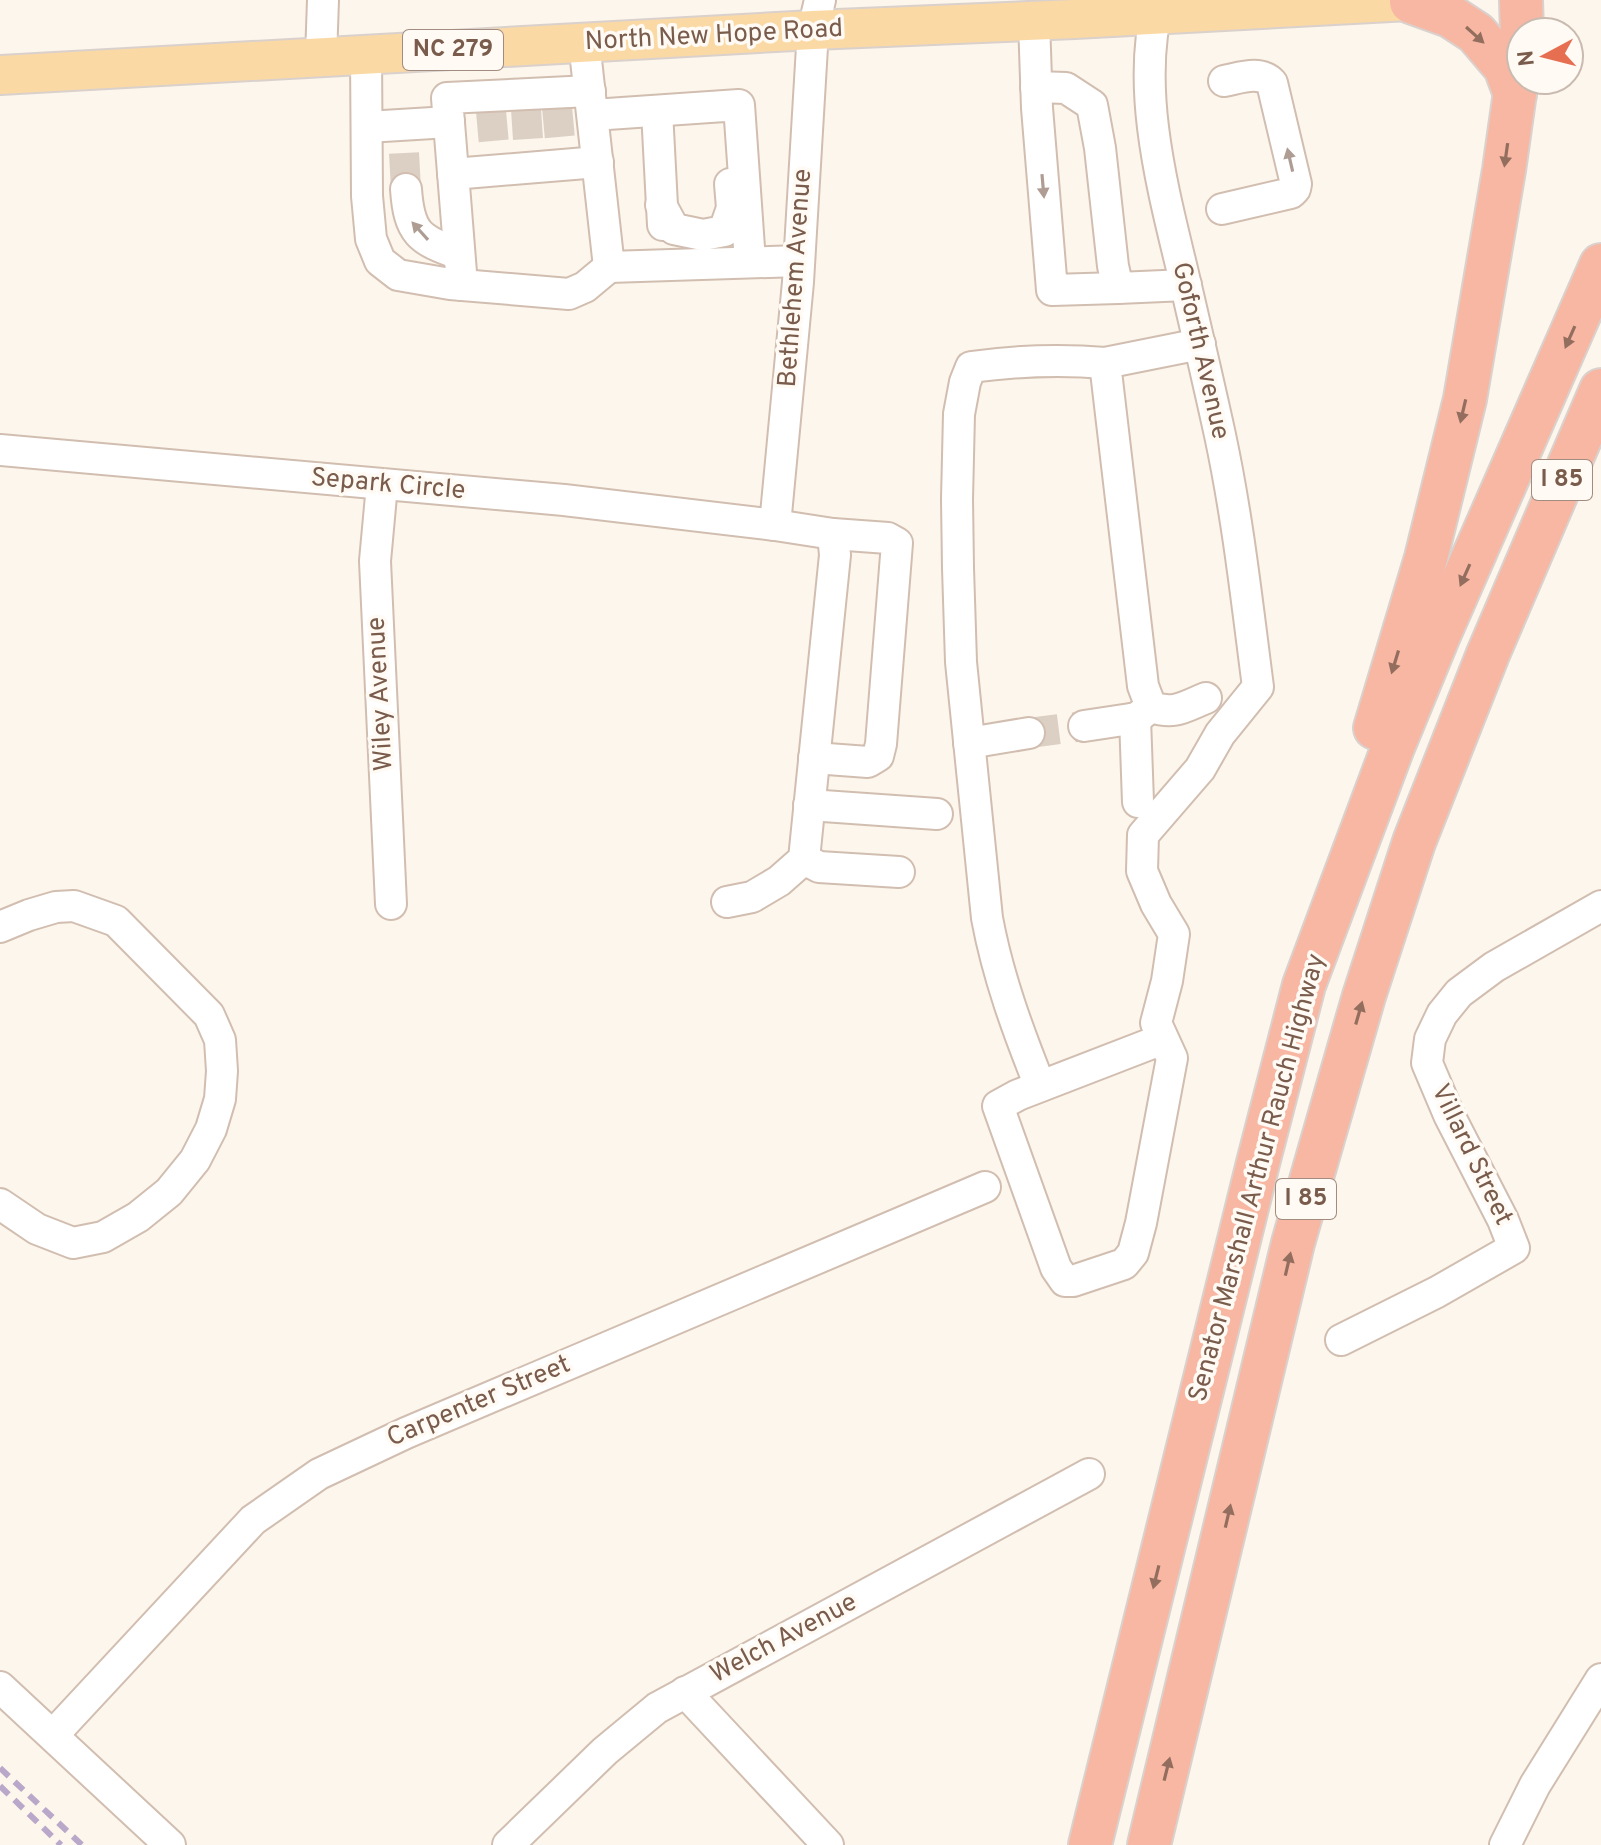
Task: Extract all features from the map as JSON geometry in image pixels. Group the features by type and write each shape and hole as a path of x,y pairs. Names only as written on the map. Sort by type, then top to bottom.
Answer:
{"highway":[{"path":"1420,1 1476,33 1505,67"},
{"path":"1304,985 1446,482 1482,309 1515,96"},
{"name":"Senator Marshall Arthur Rauch Highway","path":"1090,1845 1304,985 1427,663 1601,265"},
{"name":"Senator Marshall Arthur Rauch Highway","path":"1149,1845 1293,1243 1364,996 1414,842 1523,571 1601,390"},
{"path":"1523,571 1551,543 1601,456"}],"main road":[{"name":"North New Hope Road","path":"0,75 584,42 817,15 1034,21 1157,7 1420,1"}],"street":[{"path":"321,57 323,0"},
{"name":"Goforth Avenue","path":"1157,7 1150,58 1150,94 1165,198 1200,344 1237,527 1258,687 1220,734 1200,769 1143,835 1142,871 1156,904 1174,934 1167,981 1156,1023 1163,1039"},
{"name":"Bethlehem Avenue","path":"775,525 817,15"},
{"path":"1034,21 1052,290 1186,285"},
{"path":"584,42 609,267"},
{"path":"366,54 371,239 380,261 398,275 462,285 569,294 585,287 609,267 799,261"},
{"path":"1222,209 1291,193 1296,184 1272,83 1259,75 1224,81"},
{"path":"1037,98 1066,88 1092,105 1118,288"},
{"path":"462,285 447,98 491,104 556,100 657,111 739,105 750,262"},
{"path":"667,217 703,235 724,231 732,208 724,106"},
{"path":"657,111 667,217 667,265"},
{"path":"367,127 403,139 449,122"},
{"path":"453,174 495,163 562,158 598,162"},
{"path":"406,189 407,211 421,236 459,254"},
{"path":"1040,1086 1013,1017 995,959 987,918 961,662 957,499 959,414 965,382 971,367 983,365 1105,363 1200,344"},
{"path":"1105,363 1143,686 1138,802"},
{"name":"Separk Circle","path":"0,450 564,500 833,534 888,538 897,543 878,756 868,762 814,758"},
{"name":"Wiley Avenue","path":"382,485 375,561 391,904"},
{"path":"727,902 752,897 779,881 804,859 835,555 833,534"},
{"path":"1084,726 1143,712 1174,711 1206,698"},
{"path":"969,743 1029,733"},
{"path":"809,805 937,814"},
{"path":"804,859 819,867 899,872"},
{"path":"0,927 56,907 74,906 116,921 209,1015 220,1040 222,1071 220,1099 211,1129 195,1160 169,1192 138,1217 103,1237 73,1243 37,1229 0,1204"},
{"name":"Villard Street","path":"1341,1340 1437,1292 1514,1248 1427,1063 1430,1039 1437,1023 1459,993 1494,967 1601,906"},
{"path":"1163,1039 1172,1058 1133,1253 1124,1264 1065,1281 1056,1268 998,1106 1040,1086 1163,1039"},
{"name":"Carpenter Street","path":"53,1735 253,1520 319,1474 406,1433 985,1187"},
{"name":"Welch Avenue","path":"508,1845 605,1751 657,1708 1089,1474"},
{"path":"1505,1845 1535,1785 1601,1679"},
{"path":"0,1687 170,1845"},
{"path":"685,1692 828,1845"}],"tunnel":[{"path":"557,107 561,150"},
{"path":"526,109 529,154"},
{"path":"491,111 495,156"},
{"path":"404,153 406,189"},
{"path":"1029,733 1084,726"}],"railway":[{"path":"0,1768 82,1845"},
{"path":"0,1786 61,1845"}]}
